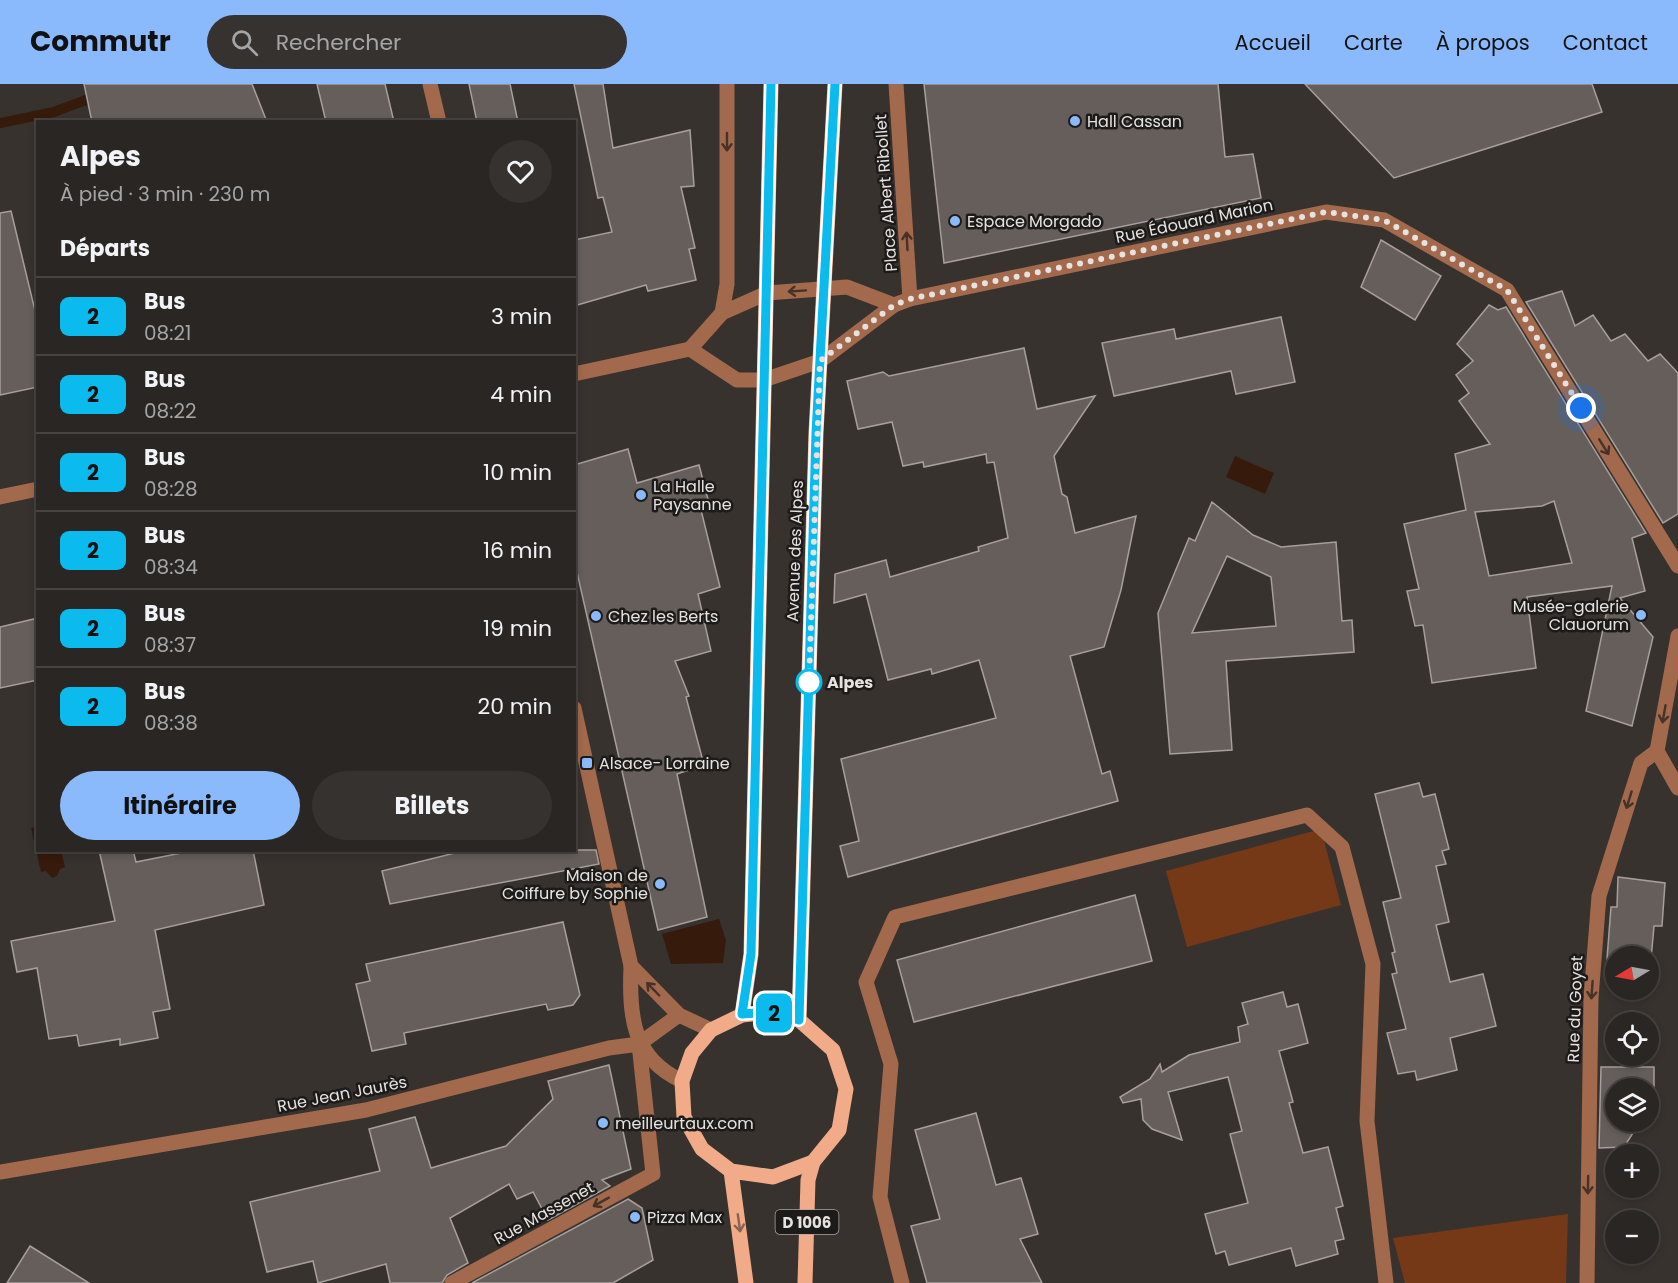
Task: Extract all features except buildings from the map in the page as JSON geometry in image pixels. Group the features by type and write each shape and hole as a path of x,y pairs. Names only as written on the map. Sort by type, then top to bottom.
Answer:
{"main road":[{"name":"Avenue des Alpes","path":"742,1014 751,954 771,84"},
{"name":"Avenue des Alpes","path":"799,1020 820,361 835,84"},
{"path":"771,1012 799,1020 833,1050 846,1089 838,1130 813,1162 773,1178 731,1171 702,1149 684,1118 682,1081 692,1053 711,1030 742,1014 771,1012"},
{"name":"D 1006","path":"805,1283 808,1180 813,1162"},
{"path":"731,1171 746,1283"}],"street":[{"path":"430,84 439,120"},
{"path":"722,313 727,284 727,84"},
{"name":"Place Albert Ribollet","path":"896,84 910,299"},
{"name":"Rue Édouard Marion","path":"690,349 737,380 764,381 820,361 894,305 910,299 1326,212 1384,220 1507,290 1678,566"},
{"path":"576,374 690,349 722,313 767,293 847,287 894,305"},
{"path":"0,497 36,489"},
{"path":"1678,636 1657,751 1678,788"},
{"path":"576,717 631,966 630,1001 639,1044 657,1066 682,1081"},
{"name":"Rue du Goyet","path":"1587,1283 1591,998 1599,896 1641,764 1657,751"},
{"path":"902,1283 880,1197 891,1064 866,982 895,917 1307,815 1342,847 1373,964 1367,1120 1386,1283"},
{"path":"631,966 679,1015 711,1030"},
{"name":"Rue Jean Jaurès","path":"0,1172 366,1110 609,1048 639,1044 679,1015"},
{"name":"Rue Massenet","path":"452,1283 653,1174 639,1044"}],"shaded area":[{"path":"1235,456 1274,473 1265,494 1226,477"},
{"path":"36,827 36,850 31,828"},
{"path":"1321,829 1341,905 1187,947 1166,871"},
{"path":"36,852 61,852 65,867 60,869 57,876 52,878 46,871 41,872"},
{"path":"719,919 726,940 723,963 671,964 662,934"},
{"path":"1568,1214 1566,1283 1405,1283 1393,1238"}],"waterway":[{"path":"0,123 54,112 99,95"}],"bus line":[{"name":"2","path":"771,84 762,568 751,954 742,1014 771,1012 799,1020 816,433 835,84"}],"place":[{"name":"Hall Cassan","path":"1075,121"},
{"name":"Espace Morgado","path":"955,221"},
{"name":"La Halle Paysanne","path":"641,495"},
{"name":"Musée-galerie Clauorum","path":"1641,615"},
{"name":"Chez les Berts","path":"596,616"},
{"name":"Alpes","path":"809,682"},
{"name":"Alsace- Lorraine","path":"587,763"},
{"name":"Maison de Coiffure by Sophie","path":"660,884"},
{"name":"meilleurtaux.com","path":"603,1123"},
{"name":"Pizza Max","path":"635,1217"}],"route":[{"path":"809,682 820,361 894,305 910,299 1326,212 1384,220 1507,290 1581,408"}]}
